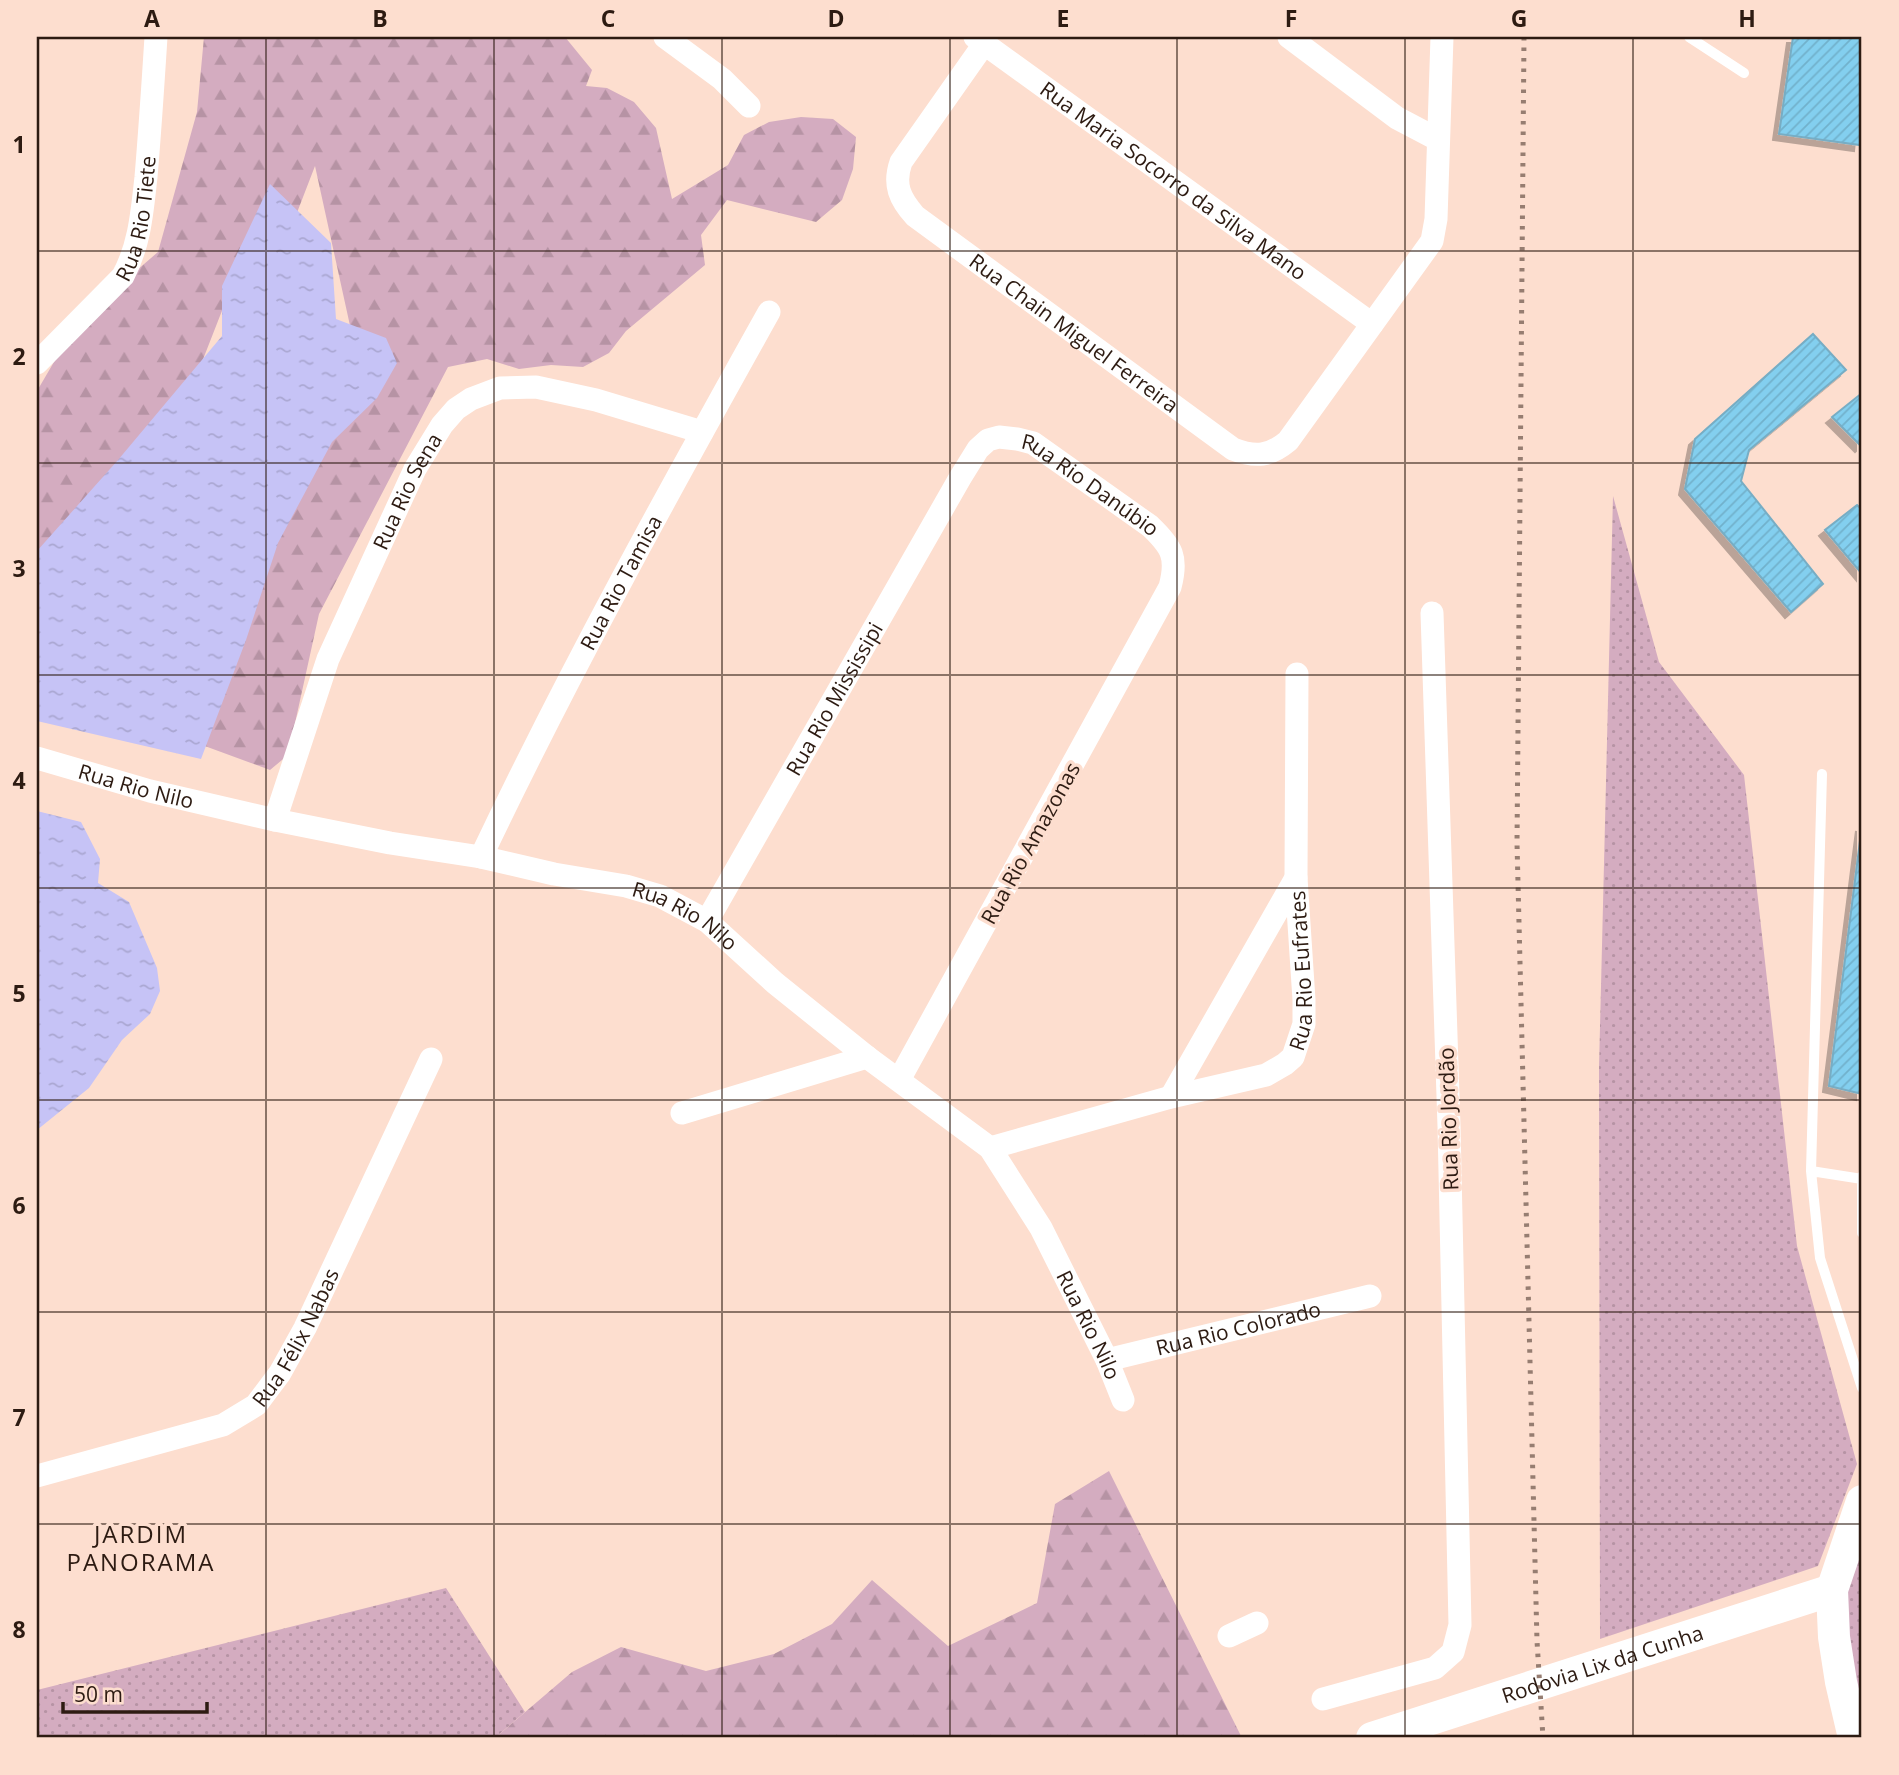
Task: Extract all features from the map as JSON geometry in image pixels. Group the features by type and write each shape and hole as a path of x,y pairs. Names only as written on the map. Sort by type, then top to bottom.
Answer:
{"main road":[{"path":"1854,1738 1834,1637 1832,1590 1862,1501"},
{"name":"Rodovia Lix da Cunha","path":"1372,1738 1832,1590"}],"street":[{"name":"Rua Rio Tiete","path":"37,363 123,276 132,260 139,237 156,37"},
{"path":"665,37 722,79 749,106"},
{"path":"1289,37 1397,118 1437,139"},
{"path":"1372,324 1432,241 1436,219 1442,37"},
{"name":"Rua Chain Miguel Ferreira","path":"979,40 901,162 897,180 902,202 915,216 1233,449 1248,455 1264,456 1276,452 1289,441 1372,324"},
{"name":"Rua Maria Socorro da Silva Mano","path":"979,40 1372,324"},
{"name":"Rua Rio Tamisa","path":"481,858 525,763 769,312"},
{"name":"Rua Rio Sena","path":"275,820 328,659 415,469 442,425 456,409 471,399 500,388 536,387 596,400 702,432"},
{"name":"Rua Rio Danúbio","path":"960,478 978,449 988,439 999,437 1033,443 1108,495 1162,538 1174,556 1175,569 1161,605"},
{"name":"Rua Rio Mississipi","path":"707,921 960,478"},
{"name":"Rua Rio Amazonas","path":"899,1080 1161,605"},
{"name":"Rua Rio Jordão","path":"1323,1699 1435,1668 1453,1652 1460,1625 1449,1126 1432,613"},
{"name":"Rua Rio Eufrates","path":"990,1149 1171,1097 1266,1075 1293,1057 1304,1024 1296,878 1297,674"},
{"name":"Rua Rio Nilo","path":"37,758 150,791 275,820 626,886 660,896 707,921 775,983 867,1057 990,1149 1041,1228 1108,1360 1124,1399"},
{"name":"Rua Rio Eufrates","path":"1171,1097 1296,878"},
{"path":"682,1113 867,1057"},
{"name":"Rua Félix Nabas","path":"37,1476 223,1425 256,1405 280,1373 304,1328 431,1059"},
{"name":"Rua Rio Colorado","path":"1108,1360 1370,1296"},
{"path":"1229,1636 1257,1623"}],"lane":[{"path":"1689,37 1744,73"},
{"path":"1822,774 1811,1171 1820,1258 1862,1388"},
{"path":"1811,1171 1862,1177 1862,1233"}],"green space":[{"path":"204,37 565,37 592,70 586,86 607,88 634,102 656,128 672,199 728,165 744,135 769,122 801,117 833,119 856,137 853,169 842,200 816,222 727,200 701,235 705,265 626,331 609,353 583,367 551,365 519,369 487,359 448,367 319,614 288,755 270,770 202,745 190,648 356,353 315,166 293,223 243,257 200,367 37,555 37,391 78,321 158,252 197,112"},
{"path":"1613,496 1659,662 1744,775 1797,1246 1857,1464 1818,1566 1600,1639 1599,1068"},
{"path":"1109,1471 1242,1738 495,1738 572,1672 621,1647 706,1671 774,1654 832,1624 872,1580 948,1646 1037,1603 1055,1504"},
{"path":"1862,1536 1862,1717 1845,1648 1847,1589"},
{"path":"446,1588 525,1712 495,1738 37,1738 37,1690"}],"water":[{"path":"270,184 331,243 336,319 386,338 397,363 377,398 332,442 278,543 246,640 201,759 37,721 37,551 222,336 222,286"},
{"path":"37,811 81,822 100,859 98,883 129,902 157,968 160,991 150,1014 122,1040 89,1088 37,1130"}],"building":[{"path":"1793,37 1862,37 1860,145 1779,134"},
{"path":"1813,334 1846,370 1749,450 1741,481 1823,584 1791,612 1685,489 1695,439"},
{"path":"1862,393 1862,445 1861,446 1832,417"},
{"path":"1857,505 1862,510 1862,574 1825,530"},
{"path":"1862,825 1862,1094 1829,1086"}],"railway":[{"path":"1524,37 1517,843 1537,1641 1543,1738"}],"district":[{"name":"JARDIM PANORAMA","path":"141,1547"}]}
